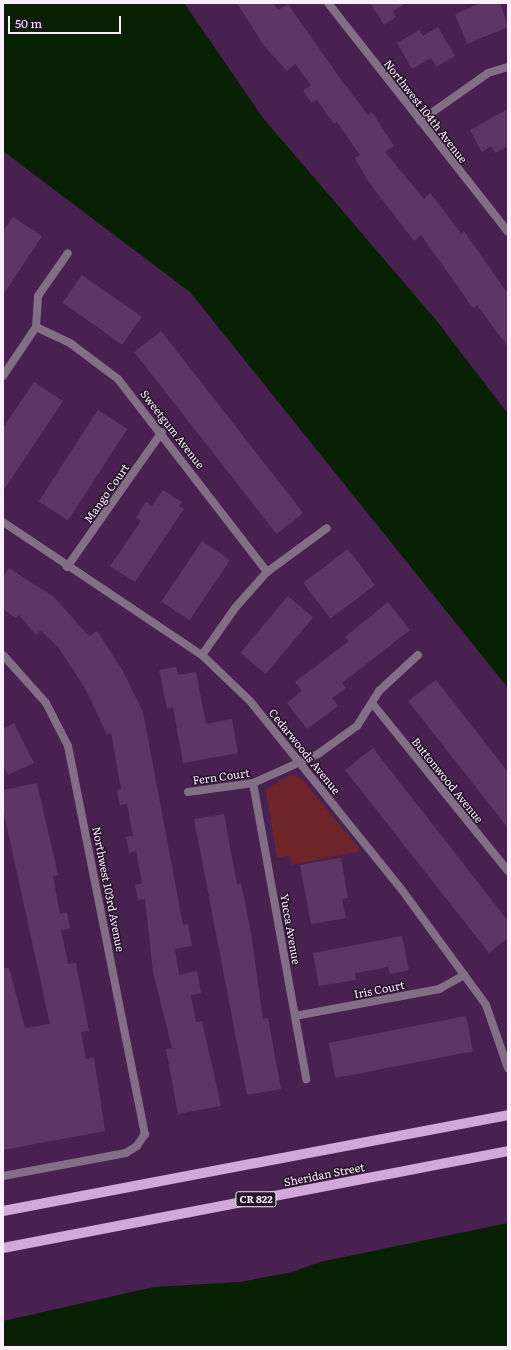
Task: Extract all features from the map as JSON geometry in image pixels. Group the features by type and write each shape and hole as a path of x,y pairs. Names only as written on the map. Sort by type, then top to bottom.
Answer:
{"main road":[{"path":"3,1211 508,1115"},
{"name":"Sheridan Street","path":"3,1248 508,1151"}],"street":[{"name":"Northwest 104th Avenue","path":"328,3 508,232"},
{"path":"420,121 488,73 508,67"},
{"path":"3,376 36,327 38,296 68,253"},
{"name":"Sweetgum Avenue","path":"36,327 70,343 100,363 133,395 267,572"},
{"name":"Mango Court","path":"67,567 162,432"},
{"name":"Cedarwoods Avenue","path":"3,522 67,567 202,655 250,701 301,763 464,975 486,1006 508,1068"},
{"path":"202,655 235,608 267,572 327,528"},
{"name":"Northwest 103rd Avenue","path":"3,655 46,703 68,746 145,1134 137,1146 126,1153 3,1176"},
{"name":"Fern Court","path":"188,792 253,783 301,763 357,726 379,691 418,655"},
{"name":"Buttonwood Avenue","path":"372,703 508,871"},
{"name":"Yucca Avenue","path":"253,783 306,1080"},
{"name":"Iris Court","path":"295,1016 439,989 464,975"}],"shaded area":[{"path":"3,3 184,3 263,118 436,320 508,414 508,688 190,292 3,151"},
{"path":"294,775 302,779 361,851 291,865 289,855 277,858 266,790 285,777"},
{"path":"508,1223 508,1347 3,1347 3,1321 154,1287 240,1282 292,1272 320,1262"}],"building":[{"path":"237,3 273,3 278,10 288,4 339,77 368,115 372,112 394,146 385,152 424,199 430,193 461,233 464,231 508,294 508,347 477,305 473,308 421,235 414,241 368,181 355,158 360,155 337,122 334,124 317,100 312,103 303,91 311,85 295,64 287,71 264,46"},
{"path":"370,3 406,3 393,11 396,17 384,25"},
{"path":"481,3 500,3 508,27 467,44 455,14"},
{"path":"438,27 455,56 436,67 431,58 412,69 397,43 419,30 423,36"},
{"path":"508,109 508,146 495,153 491,146 482,152 470,130"},
{"path":"13,217 42,236 3,295 3,231"},
{"path":"82,275 142,317 122,345 62,303"},
{"path":"161,331 303,513 276,534 134,352"},
{"path":"34,382 63,401 3,491 3,428"},
{"path":"98,410 127,429 68,520 39,501"},
{"path":"163,490 182,502 179,506 184,509 135,582 110,566 141,521 136,517 146,502 152,506"},
{"path":"202,541 230,560 189,621 161,602"},
{"path":"348,549 375,585 330,619 303,583"},
{"path":"9,568 54,597 89,636 97,631 123,671 143,712 183,925 188,924 192,946 175,949 179,975 197,971 201,993 191,995 196,1022 202,1021 221,1106 178,1114 166,1049 172,1048 153,972 145,899 138,900 135,885 142,883 136,851 129,853 126,837 133,836 127,804 120,805 117,790 121,789 111,733 107,735 86,690 58,647 41,631 36,635 19,615 16,618 3,609 3,577"},
{"path":"288,596 313,617 266,674 240,653"},
{"path":"388,602 410,630 342,683 346,688 332,698 338,706 307,729 287,703 302,691 295,682 349,641 345,637"},
{"path":"176,667 178,675 196,672 206,724 232,719 238,753 183,763 173,707 167,709 159,670"},
{"path":"436,680 508,772 508,828 408,701"},
{"path":"14,723 34,763 8,775 3,765 3,729"},
{"path":"373,748 508,921 508,938 489,953 345,770"},
{"path":"37,783 58,875 53,876 60,914 67,912 70,928 61,930 68,964 76,963 89,1031 81,1032 86,1059 94,1057 105,1131 3,1150 3,968 9,968 25,1028 50,1024 3,809 3,790"},
{"path":"224,814 237,885 241,883 251,933 263,1019 268,1018 281,1089 247,1095 194,819"},
{"path":"341,858 348,898 342,899 346,918 311,924 300,865"},
{"path":"402,936 409,970 390,974 388,967 355,973 356,980 319,986 313,953"},
{"path":"466,1016 473,1051 335,1078 329,1043"}]}
